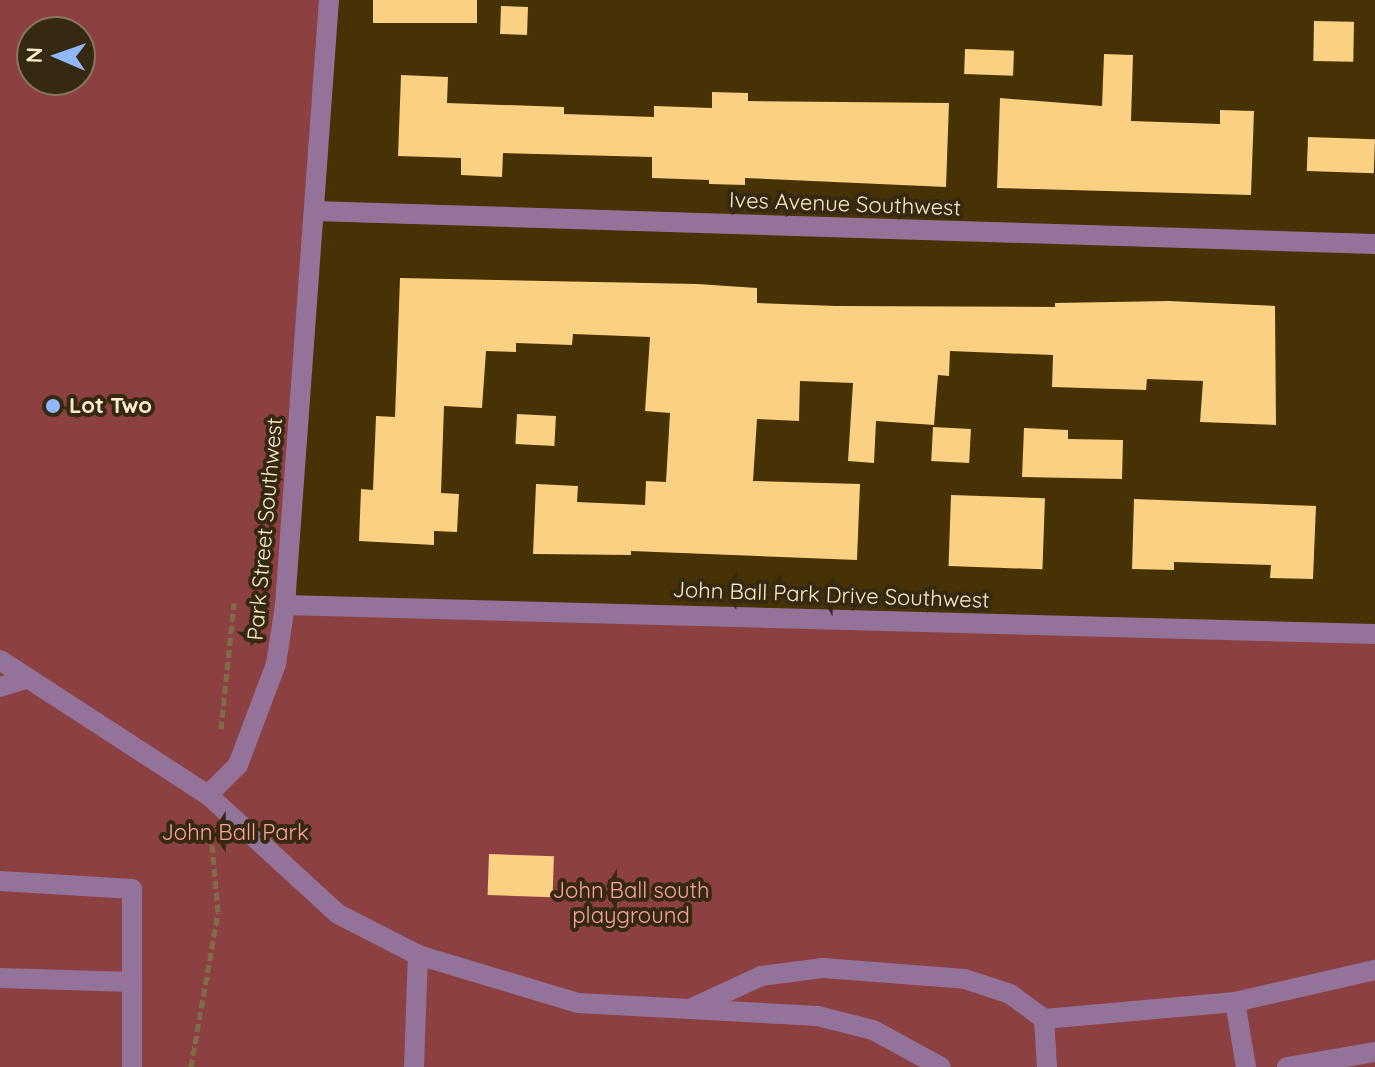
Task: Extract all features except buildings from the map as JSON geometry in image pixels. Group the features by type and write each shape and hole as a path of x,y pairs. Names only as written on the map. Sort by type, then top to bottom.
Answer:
{"street":[{"name":"Park Street Southwest","path":"208,795 238,765 262,709 285,605 329,0"},
{"name":"Ives Avenue Southwest","path":"314,211 1375,244"},
{"name":"John Ball Park Drive Southwest","path":"285,605 1375,634"},
{"path":"0,660 208,795 338,914 418,955 578,1003 818,1016 873,1030 941,1067"},
{"path":"0,687 29,678"},
{"path":"0,881 132,889 132,1067"},
{"path":"414,1067 418,955"},
{"path":"694,1007 761,976 823,968 965,979 1010,994 1044,1019 1235,1002 1375,970"},
{"path":"0,978 132,982"},
{"path":"1235,1002 1246,1067"},
{"path":"1044,1019 1047,1067"},
{"path":"1287,1067 1375,1052"}],"green space":[{"name":"John Ball Park","path":"0,0 330,0 285,604 1375,634 1375,1067 0,1067"}],"place":[{"name":"Lot Two","path":"53,406"}],"park label":[{"name":"John Ball south playground","path":"631,902"}]}
